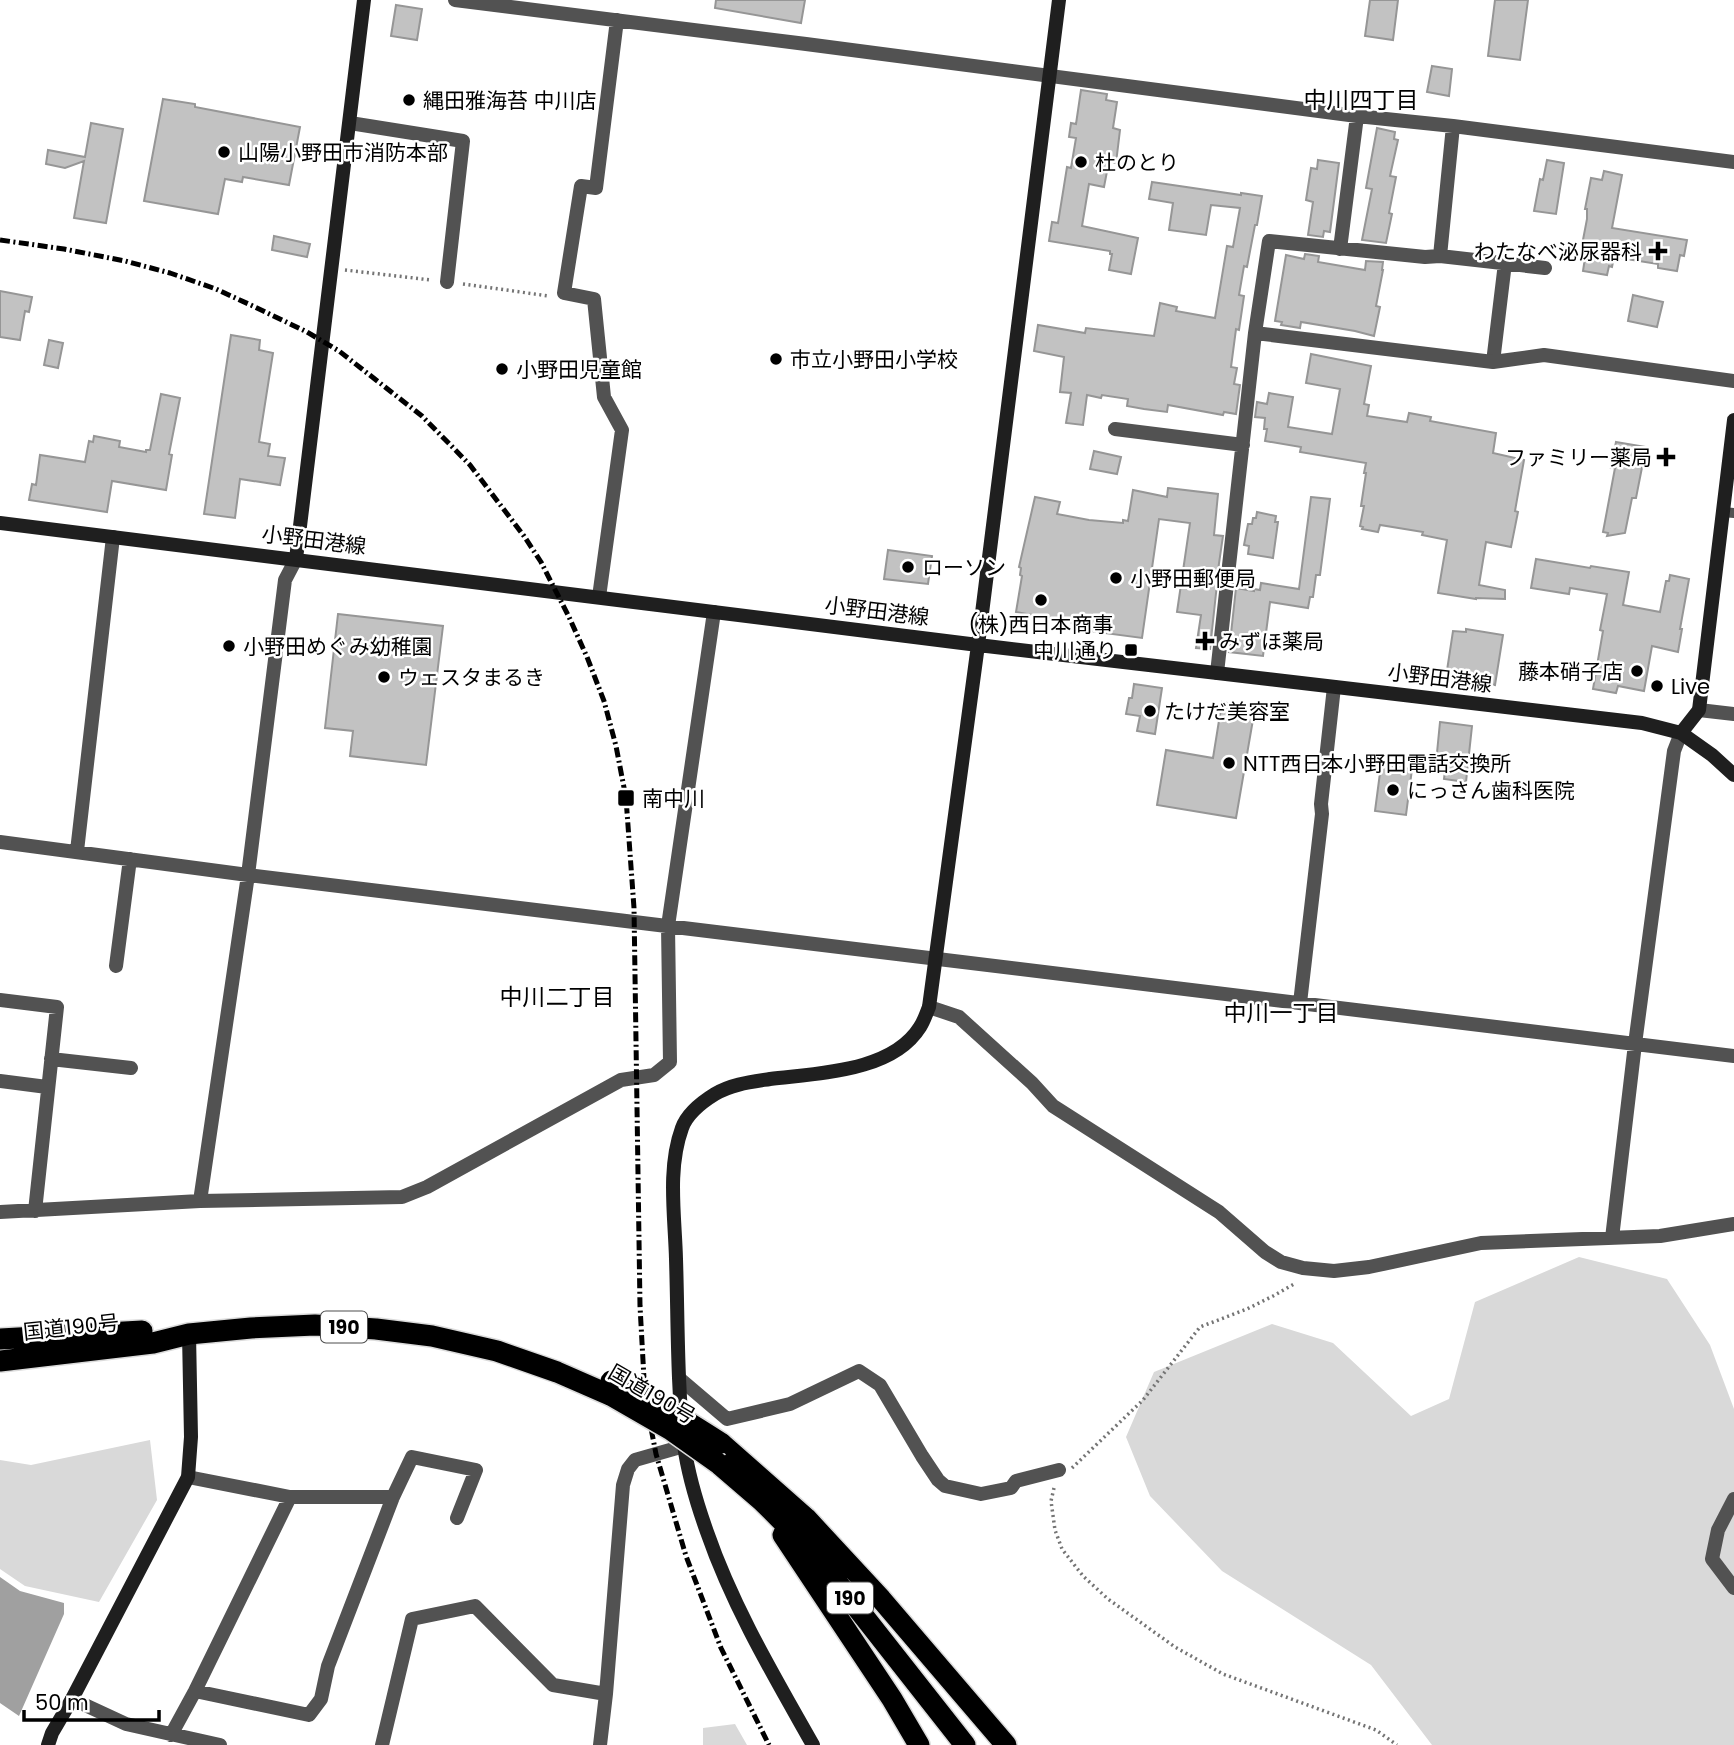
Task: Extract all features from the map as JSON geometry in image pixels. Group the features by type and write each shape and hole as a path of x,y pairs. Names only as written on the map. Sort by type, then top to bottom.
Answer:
{"highway":[{"name":"国道190号","path":"0,1360 153,1343 189,1334 315,1325 432,1336 496,1351 611,1389 671,1430 720,1454 814,1553 965,1745"},
{"name":"国道190号","path":"0,1339 152,1330 189,1334"},
{"path":"720,1454 806,1518 881,1599 1006,1745"},
{"path":"762,1501 892,1699 919,1745"}],"street":[{"path":"200,1201 248,874 285,580 296,559 364,0"},
{"path":"455,0 1734,162"},
{"path":"813,1745 745,1624 722,1573 692,1485 684,1446 680,1379 674,1181 676,1148 683,1124 699,1106 716,1093 737,1084 853,1068 881,1059 897,1051 920,1027 929,1007 978,645 1059,0"},
{"path":"599,597 622,430 604,397 594,299 564,293 582,186 596,188 617,20"},
{"path":"1340,248 1357,116"},
{"path":"350,123 463,141 447,282"},
{"path":"1440,256 1453,126"},
{"path":"1217,673 1255,333 1269,241 1545,268"},
{"path":"1493,362 1505,263"},
{"path":"1255,333 1493,362 1544,355 1734,381"},
{"path":"1612,1238 1674,751 1681,733 1699,710 1729,513 1734,420"},
{"path":"1115,429 1243,445"},
{"name":"小野田港線","path":"0,523 978,645 1642,723 1681,733 1734,775"},
{"path":"77,851 113,537"},
{"path":"0,1212 200,1201 402,1197 427,1187 621,1080 654,1075 670,1062 668,926 714,612"},
{"path":"1300,1003 1334,687"},
{"path":"1699,710 1734,714"},
{"path":"0,842 1734,1056"},
{"path":"116,966 130,859"},
{"path":"0,1000 57,1007 35,1210"},
{"path":"929,1007 959,1017 1032,1083 1053,1107 1219,1212 1265,1252 1281,1262 1303,1268 1334,1270 1369,1267 1481,1243 1660,1237 1734,1224"},
{"path":"51,1059 131,1068"},
{"path":"0,1081 47,1087"},
{"path":"48,1745 188,1477 191,1437 189,1334"},
{"path":"680,1379 727,1419 790,1404 859,1371 880,1385 922,1456 946,1486 981,1494 1012,1488 1016,1481 1059,1470"},
{"path":"600,1745 607,1694 623,1485 628,1469 635,1460 684,1446"},
{"path":"195,1691 309,1715 321,1699 328,1666 393,1497 412,1457 476,1470 457,1518"},
{"path":"188,1477 290,1497 393,1497"},
{"path":"171,1735 290,1497"},
{"path":"1734,1499 1718,1530 1712,1559 1734,1587"},
{"path":"382,1745 412,1619 475,1606 553,1685 607,1694"},
{"path":"72,1699 126,1724 220,1745"}],"path":[{"path":"1303,1268 1296,1282 1273,1296 1199,1327 1143,1400 1073,1468 1059,1470 1051,1501 1055,1530 1062,1549 1083,1576 1108,1599 1175,1647 1223,1674 1376,1730 1397,1745"}],"shaded area":[{"path":"1579,1257 1667,1279 1710,1345 1734,1409 1734,1745 1432,1745 1371,1665 1222,1571 1150,1496 1126,1437 1154,1372 1272,1324 1333,1343 1411,1416 1449,1399 1475,1302"},
{"path":"150,1440 157,1500 99,1602 25,1586 0,1569 0,1460 31,1465"},
{"path":"0,1577 20,1591 64,1603 64,1614 19,1716 0,1703"},
{"path":"735,1724 747,1745 703,1745 703,1728"}],"building":[{"path":"716,0 805,0 801,23 715,8"},
{"path":"1370,0 1398,0 1393,40 1365,36"},
{"path":"1495,0 1528,0 1520,60 1488,56"},
{"path":"396,5 422,9 417,40 391,36"},
{"path":"1432,66 1452,69 1449,96 1427,92"},
{"path":"1081,90 1107,94 1106,100 1117,102 1113,128 1120,130 1116,163 1109,161 1104,187 1089,184 1082,226 1138,238 1131,274 1109,270 1112,254 1110,251 1049,241 1052,222 1058,223 1067,167 1071,168 1076,138 1069,137 1071,123 1076,124"},
{"name":"山陽小野田市消防本部","path":"163,99 300,127 289,185 243,177 242,182 225,179 218,214 144,201"},
{"path":"91,123 123,129 106,223 74,218 84,161 65,168 46,164 48,150 85,157"},
{"path":"1377,128 1395,132 1394,139 1398,140 1390,176 1396,177 1386,243 1362,240 1372,189 1366,188"},
{"path":"1318,160 1339,163 1330,232 1324,231 1323,237 1308,235 1313,202 1306,200 1311,168 1317,169"},
{"path":"1547,160 1564,163 1556,214 1534,211"},
{"path":"1604,171 1622,175 1612,228 1687,240 1677,271 1658,268 1658,264 1614,257 1607,275 1583,271 1587,245 1582,245 1587,219 1585,209 1591,178 1602,180"},
{"path":"1152,182 1262,196 1239,295 1244,296 1231,367 1237,368 1234,384 1240,385 1236,414 1224,412 1223,415 1168,405 1167,412 1127,406 1128,399 1087,395 1083,425 1066,423 1071,393 1060,392 1064,357 1034,351 1038,325 1085,333 1086,328 1154,336 1160,303 1177,307 1176,311 1215,318 1227,246 1233,247 1240,208 1211,205 1206,235 1169,230 1173,203 1149,199"},
{"path":"274,236 310,244 307,257 272,250"},
{"path":"1305,254 1319,256 1318,262 1365,270 1366,261 1383,262 1376,306 1380,307 1374,336 1301,322 1300,328 1281,325 1282,322 1275,321 1286,255 1304,259"},
{"path":"0,291 32,297 29,312 25,311 20,340 0,337"},
{"path":"1633,295 1663,302 1657,327 1628,321"},
{"path":"231,335 260,340 259,350 273,353 259,442 270,444 268,456 285,458 280,485 240,479 235,518 204,514"},
{"path":"49,340 63,343 58,368 44,365"},
{"path":"1311,354 1371,366 1364,404 1369,405 1367,416 1407,422 1409,413 1431,417 1430,421 1496,433 1493,453 1524,460 1511,547 1486,542 1479,585 1505,590 1505,599 1476,599 1438,593 1447,540 1422,535 1423,532 1380,525 1378,532 1362,529 1360,526 1364,506 1361,506 1366,463 1300,452 1301,447 1265,441 1265,418 1255,417 1257,402 1267,404 1269,393 1293,397 1288,427 1332,434 1340,389 1306,383"},
{"path":"161,394 180,398 169,454 172,455 166,490 112,481 107,512 29,500 32,484 36,485 40,455 85,462 89,441 93,442 94,436 120,441 119,447 146,452 150,450"},
{"path":"1616,442 1646,447 1636,498 1632,498 1625,533 1607,536 1608,533 1603,532 1615,468 1611,468"},
{"path":"1094,451 1121,457 1117,474 1090,469"},
{"path":"1168,488 1218,494 1214,535 1223,536 1210,649 1196,648 1201,615 1177,612 1190,523 1159,519 1142,638 1074,629 1075,623 1016,612 1022,576 1019,567 1035,497 1060,502 1057,514 1123,523 1123,520 1128,521 1133,490 1167,497"},
{"path":"1311,497 1330,499 1320,575 1316,575 1313,597 1310,597 1308,608 1270,602 1263,656 1229,652 1236,588 1260,590 1261,583 1299,589"},
{"path":"1257,512 1276,516 1275,522 1278,522 1273,558 1248,554 1249,546 1244,545 1248,524 1252,524"},
{"name":"ローソン","path":"888,550 932,556 928,584 884,579"},
{"path":"1536,559 1629,572 1623,605 1660,612 1666,581 1669,581 1670,575 1689,579 1678,652 1652,646 1644,691 1618,686 1616,693 1593,689 1607,594 1570,588 1569,594 1531,588"},
{"name":"ウェスタまるき","path":"338,614 443,626 426,765 350,756 353,731 325,728"},
{"path":"1466,629 1503,635 1495,685 1446,677 1453,631 1466,632"},
{"name":"たけだ美容室","path":"1134,684 1162,688 1155,734 1137,731 1140,716 1126,714"},
{"name":"NTT西日本小野田電話交換所","path":"1222,702 1255,708 1236,818 1157,805 1166,750 1213,758"},
{"path":"1440,722 1472,726 1466,782 1444,779 1446,764 1436,763"},
{"name":"にっさん歯科医院","path":"1381,765 1412,769 1406,815 1375,811"}],"railway":[{"path":"0,240 64,249 170,273 216,289 307,332 339,351 422,416 470,465 541,562 569,617 604,701 626,798 634,908 640,1306 645,1397 656,1454 686,1556 721,1648 769,1745"}],"place":[{"name":"縄田雅海苔 中川店","path":"409,100"},
{"name":"山陽小野田市消防本部","path":"224,152"},
{"name":"杜のとり","path":"1081,162"},
{"name":"わたなべ泌尿器科","path":"1658,251"},
{"name":"市立小野田小学校","path":"776,359"},
{"name":"小野田児童館","path":"502,369"},
{"name":"ファミリー薬局","path":"1666,457"},
{"name":"ローソン","path":"908,567"},
{"name":"小野田郵便局","path":"1116,578"},
{"name":"(株)西日本商事","path":"1041,600"},
{"name":"みずほ薬局","path":"1205,641"},
{"name":"小野田めぐみ幼稚園","path":"229,646"},
{"name":"中川通り","path":"1131,650"},
{"name":"藤本硝子店","path":"1637,671"},
{"name":"ウェスタまるき","path":"384,677"},
{"name":"Live","path":"1657,686"},
{"name":"たけだ美容室","path":"1150,711"},
{"name":"NTT西日本小野田電話交換所","path":"1229,763"},
{"name":"にっさん歯科医院","path":"1393,790"},
{"name":"南中川","path":"626,798"}],"district":[{"name":"中川四丁目","path":"1361,100"},
{"name":"中川二丁目","path":"557,997"},
{"name":"中川一丁目","path":"1281,1013"}]}
